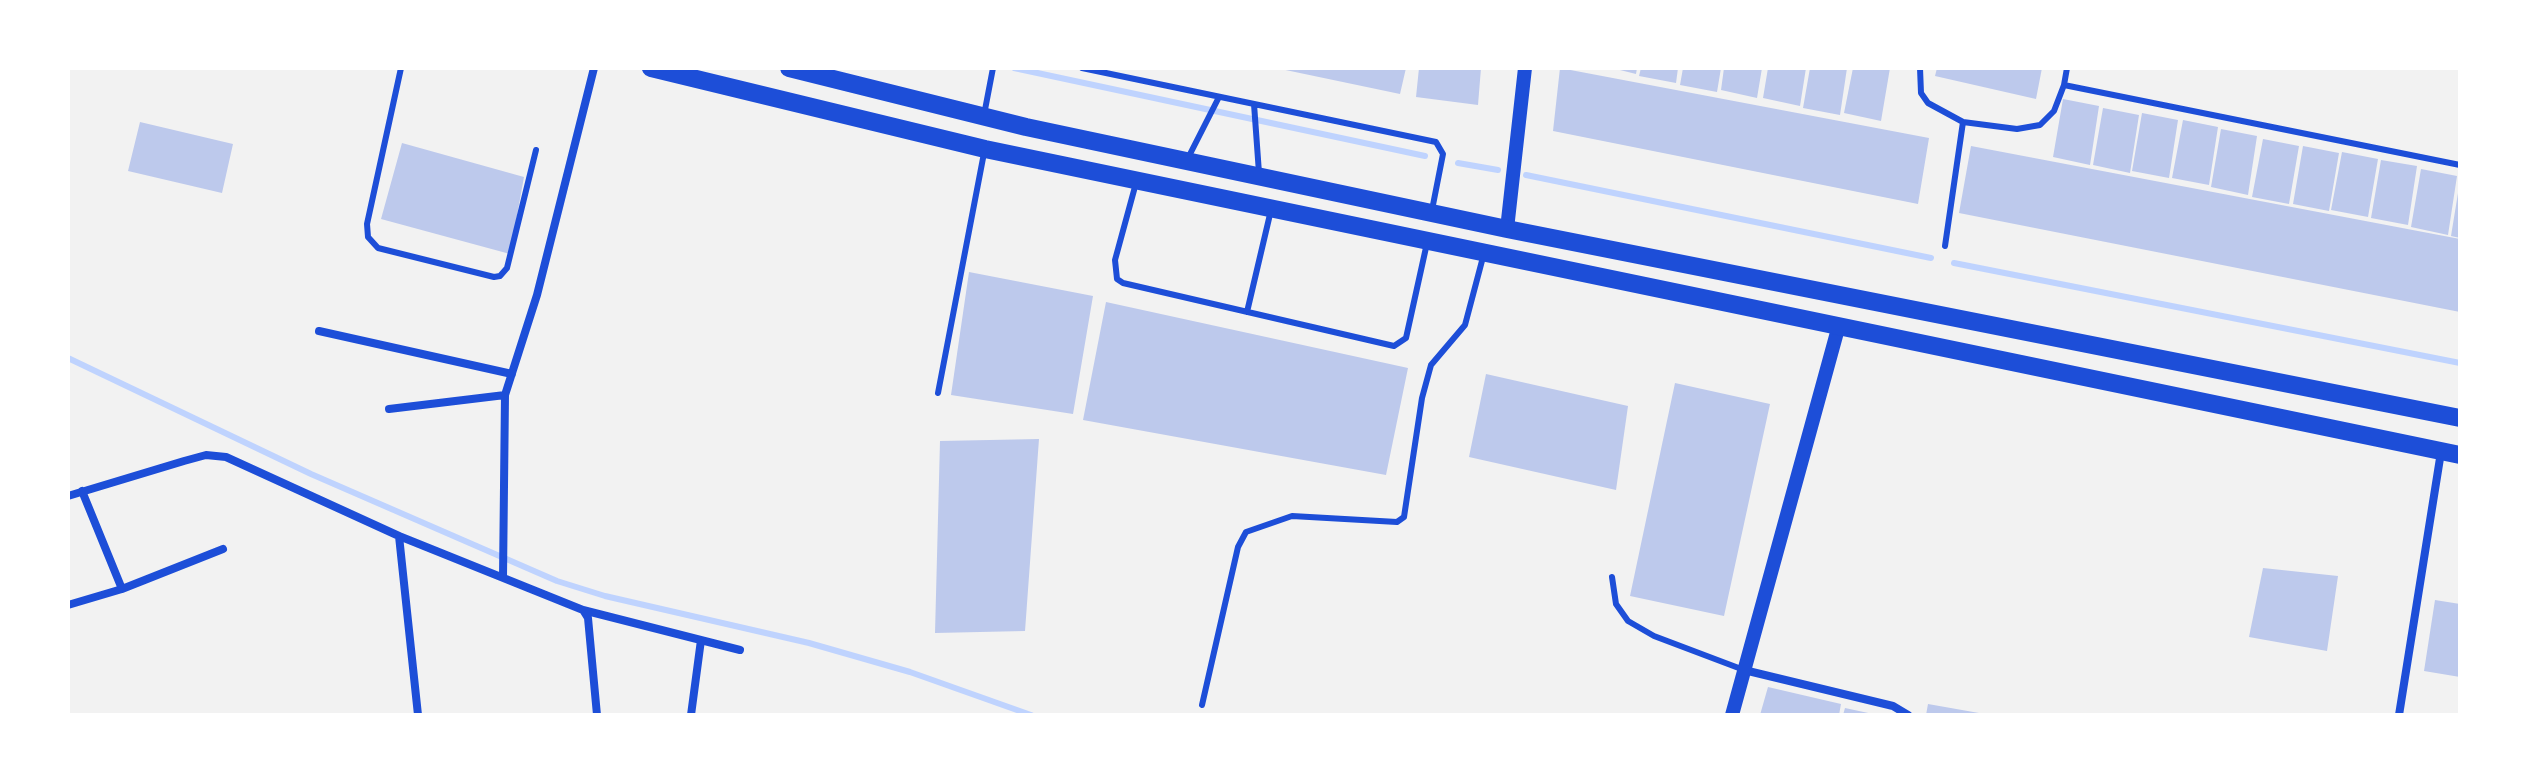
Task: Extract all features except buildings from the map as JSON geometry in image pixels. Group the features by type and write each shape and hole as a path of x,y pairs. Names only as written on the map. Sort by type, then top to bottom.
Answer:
{"main road":[{"path":"651,68 985,149 2460,455"},
{"path":"789,68 984,116 1507,229 2460,418"}],"street":[{"path":"503,577 506,534 505,395 537,295 594,68"},
{"path":"1507,229 1525,68"},
{"path":"1732,715 1839,325"},
{"path":"319,331 512,374"},
{"path":"389,409 505,395"},
{"path":"2399,715 2441,451"},
{"path":"68,496 184,461 220,456 399,536 583,610 740,650"},
{"path":"82,491 122,589"},
{"path":"399,536 418,715"},
{"path":"68,605 122,589 223,549"},
{"path":"583,610 588,618 597,715"},
{"path":"691,715 701,640"},
{"path":"1744,670 1893,706 1908,715"}],"lane":[{"path":"401,68 367,224 368,237 378,248 500,276 507,268 536,150"},
{"path":"984,116 993,68"},
{"path":"1082,68 1255,108 1436,142 1443,154 1432,213"},
{"path":"1920,68 1921,93 1928,103 1963,122 2017,129 2040,125 2054,111 2067,68"},
{"path":"2064,85 2460,165"},
{"path":"1186,161 1217,100"},
{"path":"1255,108 1259,176"},
{"path":"1945,246 1963,122"},
{"path":"938,393 985,149"},
{"path":"1137,179 1115,260 1117,279 1123,283 1398,345 1406,338 1428,240"},
{"path":"1247,312 1271,209"},
{"path":"1202,705 1238,547 1246,532 1292,516 1397,522 1404,517 1422,398 1431,365 1465,325 1485,252"},
{"path":"1612,577 1616,604 1628,621 1654,636 1744,670"}],"waterway":[{"path":"1014,68 1425,156"},
{"path":"1458,163 1498,170"},
{"path":"1526,175 1931,258"},
{"path":"1954,263 2460,363"},
{"path":"68,358 311,474 557,581 605,596 809,643 910,672 1031,715"}]}
